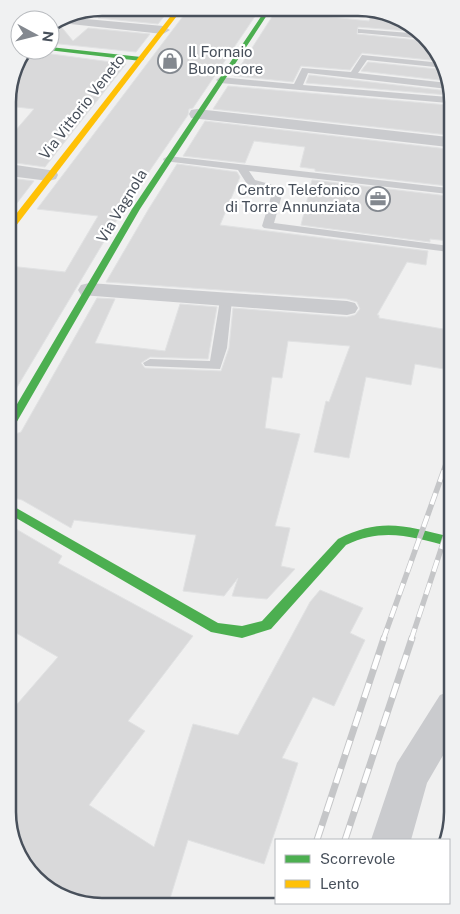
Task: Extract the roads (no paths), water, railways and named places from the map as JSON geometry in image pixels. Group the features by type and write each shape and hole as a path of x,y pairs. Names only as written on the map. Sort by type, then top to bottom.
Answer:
{"street":[{"name":"Via Vittorio Veneto","path":"16,219 174,16"},
{"name":"Via Vagnola","path":"16,415 136,209 263,16"},
{"name":"Via Vittorio Veneto","path":"73,22 164,30"},
{"path":"60,49 141,59"},
{"path":"197,114 444,142"},
{"path":"16,171 49,175"},
{"path":"89,290 347,308"},
{"path":"16,513 216,628 242,632 266,625 342,542 354,534 377,527 392,528 444,541"},
{"path":"391,839 410,776 444,720"}],"lane":[{"path":"361,31 413,36"},
{"path":"353,75 365,57 435,65"},
{"path":"297,88 305,70 442,85"},
{"path":"220,80 444,100"},
{"path":"168,159 444,191"},
{"path":"242,168 251,182 279,188 268,226 444,248"},
{"path":"150,363 215,366 220,348 226,300"}],"railway":[{"path":"383,640 444,470"},
{"path":"411,640 444,540"},
{"path":"317,839 384,638"},
{"path":"345,839 412,638"}],"place":[{"name":"Il Fornaio Buonocore","path":"170,61"},
{"name":"Centro Telefonico di Torre Annunziata","path":"378,199"}]}
